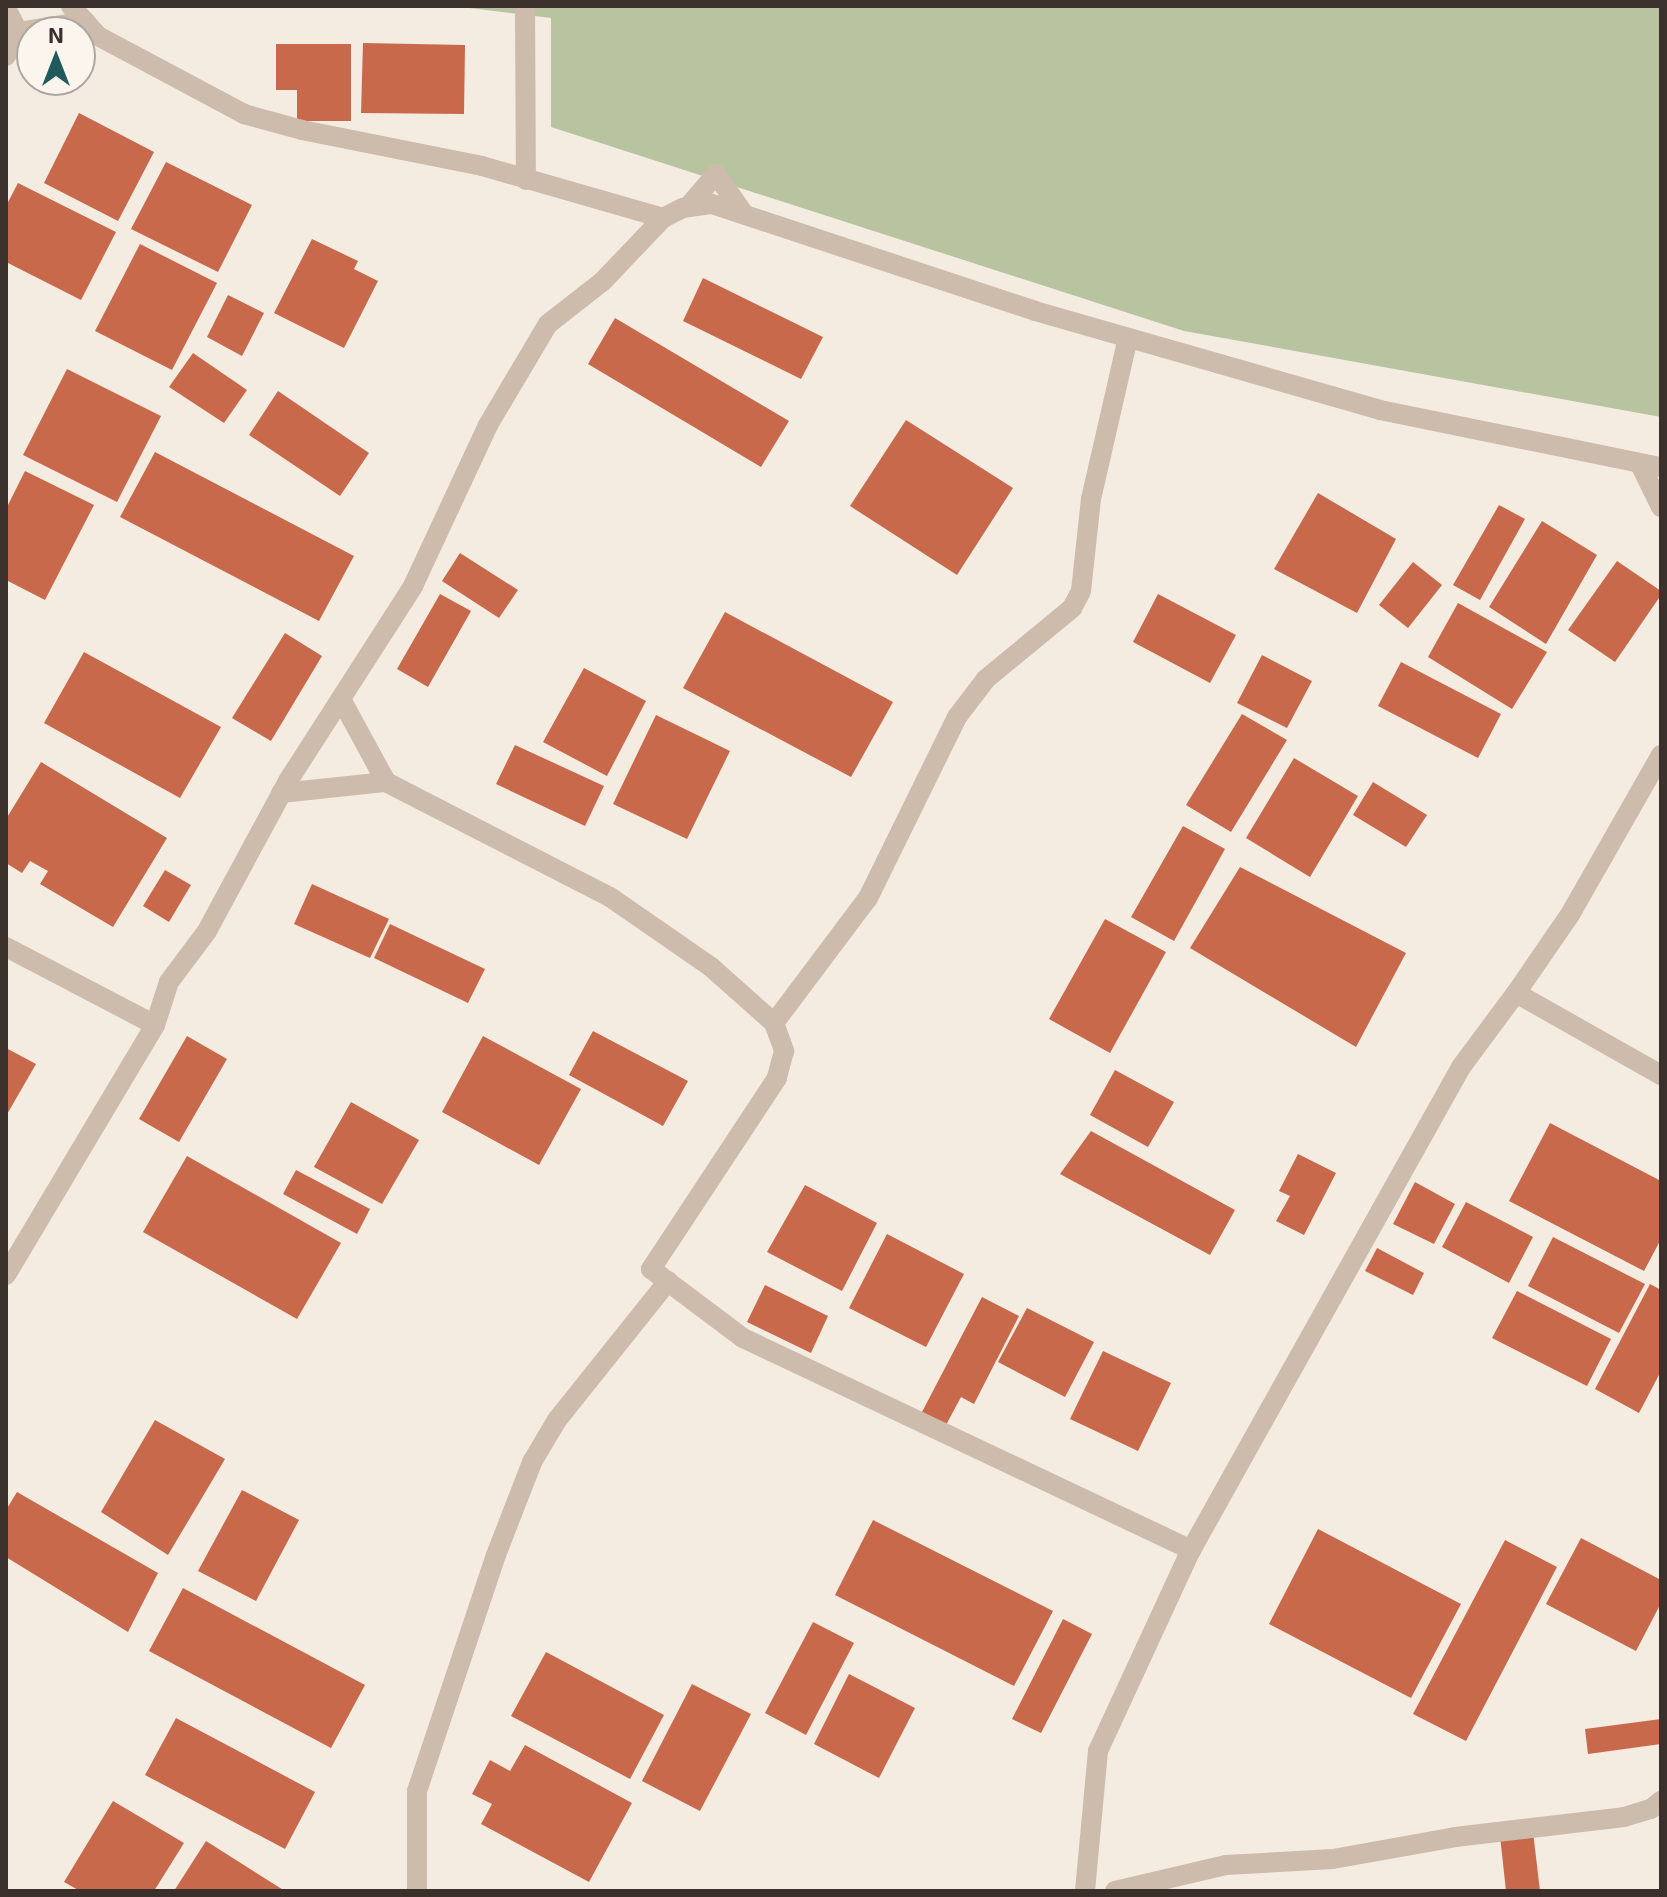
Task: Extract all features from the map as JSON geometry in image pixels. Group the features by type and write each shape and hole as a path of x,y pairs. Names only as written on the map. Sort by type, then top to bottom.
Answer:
{"street":[{"path":"525,6 526,180"},
{"path":"6,8 16,28"},
{"path":"78,14 98,36 244,114 302,130 410,149 663,218"},
{"path":"6,56 16,36"},
{"path":"688,207 716,174 744,214"},
{"path":"6,1275 155,1025 169,982 207,931 281,793 413,586 488,425 548,324 602,282 663,218 688,207 712,204 1035,311 1380,410 1661,467"},
{"path":"774,1023 868,898 957,717 986,679 1072,608 1077,600 1081,591 1091,499 1128,338"},
{"path":"1640,464 1661,507"},
{"path":"341,699 386,782"},
{"path":"1085,1891 1098,1751 1191,1550 1461,1067 1569,916 1661,755"},
{"path":"281,793 386,782 610,897 711,967 774,1023 784,1051 777,1078 651,1269 743,1338 1191,1550"},
{"path":"6,947 155,1025"},
{"path":"1516,993 1661,1075"},
{"path":"417,1891 417,1791 496,1555 532,1462 557,1420 668,1281"},
{"path":"1115,1891 1226,1865 1333,1859 1455,1837 1624,1817 1658,1805"}],"green space":[{"path":"453,6 1661,6 1661,417 1184,331 551,127 551,18"}],"building":[{"path":"363,43 465,45 464,114 361,113"},
{"path":"276,44 351,44 351,121 297,121 297,90 276,90"},
{"path":"79,113 154,152 118,221 44,183"},
{"path":"166,162 252,205 218,272 131,229"},
{"path":"18,183 116,232 81,300 6,262 6,206"},
{"path":"312,239 358,261 354,269 378,281 344,348 274,313"},
{"path":"140,244 217,283 172,370 95,331"},
{"path":"703,278 823,337 801,379 683,321"},
{"path":"228,295 264,313 242,356 207,337"},
{"path":"615,318 789,421 761,467 588,364"},
{"path":"193,353 247,390 224,423 169,387"},
{"path":"67,369 161,416 117,502 23,455"},
{"path":"278,391 369,453 340,496 249,435"},
{"path":"906,420 1013,488 957,575 850,506"},
{"path":"155,452 354,556 319,621 120,517"},
{"path":"25,471 94,505 45,600 6,580 6,509"},
{"path":"1318,493 1396,539 1357,613 1274,569"},
{"path":"1499,505 1525,519 1480,600 1453,585"},
{"path":"1542,521 1597,555 1546,644 1489,607"},
{"path":"460,553 518,590 499,618 442,581"},
{"path":"1617,561 1661,591 1661,595 1615,662 1568,630"},
{"path":"1413,562 1442,585 1408,628 1379,605"},
{"path":"440,594 471,611 428,687 397,669"},
{"path":"1158,594 1236,635 1210,683 1133,642"},
{"path":"1458,603 1547,652 1512,709 1428,657"},
{"path":"725,612 893,702 851,777 683,688"},
{"path":"285,633 322,656 271,741 232,718"},
{"path":"84,652 221,727 180,798 44,723"},
{"path":"1262,655 1312,681 1287,728 1237,703"},
{"path":"1401,662 1501,714 1478,758 1378,706"},
{"path":"584,668 646,701 607,776 543,742"},
{"path":"1242,714 1287,740 1231,832 1186,805"},
{"path":"656,715 730,751 687,839 613,804"},
{"path":"515,745 604,786 585,826 496,784"},
{"path":"1294,758 1358,796 1310,877 1246,838"},
{"path":"41,762 167,838 113,927 40,884 48,871 30,861 22,873 6,863 6,819"},
{"path":"1373,782 1427,815 1406,847 1353,815"},
{"path":"1183,826 1225,849 1174,941 1131,917"},
{"path":"1240,867 1406,953 1356,1047 1190,948"},
{"path":"165,870 191,885 169,922 143,906"},
{"path":"312,884 389,919 370,958 294,924"},
{"path":"1105,919 1166,952 1110,1053 1049,1019"},
{"path":"390,924 485,969 468,1003 374,958"},
{"path":"593,1031 688,1081 663,1126 569,1075"},
{"path":"187,1036 227,1059 179,1142 139,1119"},
{"path":"483,1036 581,1089 539,1165 442,1112"},
{"path":"6,1048 36,1064 6,1116"},
{"path":"1115,1070 1174,1102 1148,1147 1090,1115"},
{"path":"351,1102 419,1140 382,1204 314,1167"},
{"path":"1550,1123 1661,1181 1661,1239 1644,1271 1509,1201"},
{"path":"1091,1131 1235,1210 1210,1255 1060,1174"},
{"path":"1298,1154 1336,1173 1304,1235 1276,1221 1290,1196 1279,1191"},
{"path":"187,1156 341,1243 297,1319 143,1232"},
{"path":"296,1170 370,1209 357,1234 283,1194"},
{"path":"1415,1182 1455,1204 1434,1244 1393,1224"},
{"path":"805,1185 877,1223 842,1291 767,1252"},
{"path":"1466,1202 1533,1237 1509,1283 1442,1247"},
{"path":"887,1234 964,1274 926,1347 849,1308"},
{"path":"1553,1237 1645,1284 1619,1333 1528,1286"},
{"path":"1377,1248 1424,1273 1413,1295 1365,1271"},
{"path":"1650,1284 1661,1290 1661,1371 1639,1413 1595,1389"},
{"path":"765,1285 828,1316 811,1353 747,1322"},
{"path":"1517,1291 1611,1339 1587,1386 1492,1338"},
{"path":"982,1297 1019,1316 974,1404 961,1397 946,1425 922,1412"},
{"path":"1027,1308 1094,1342 1065,1397 998,1362"},
{"path":"1103,1351 1171,1383 1138,1451 1070,1419"},
{"path":"155,1420 225,1459 168,1555 101,1512"},
{"path":"242,1490 299,1520 256,1601 198,1571"},
{"path":"17,1492 158,1573 128,1632 6,1557 6,1510"},
{"path":"873,1520 1053,1611 1014,1686 835,1595"},
{"path":"1318,1529 1461,1604 1411,1698 1269,1624"},
{"path":"1581,1538 1661,1580 1661,1603 1636,1651 1546,1604"},
{"path":"1505,1540 1557,1567 1466,1741 1413,1714"},
{"path":"183,1588 365,1685 331,1748 149,1651"},
{"path":"1063,1619 1092,1634 1041,1733 1012,1719"},
{"path":"813,1622 854,1643 806,1735 765,1713"},
{"path":"546,1652 664,1715 630,1779 511,1716"},
{"path":"849,1674 915,1708 879,1778 814,1744"},
{"path":"692,1684 751,1714 700,1811 642,1781"},
{"path":"176,1718 315,1792 285,1849 145,1775"},
{"path":"1661,1719 1661,1744 1588,1754 1585,1729"},
{"path":"525,1745 632,1803 589,1882 481,1824 492,1804 472,1794 490,1760 510,1771"},
{"path":"113,1801 184,1843 154,1891 80,1891 64,1882"},
{"path":"1533,1832 1540,1891 1506,1891 1500,1836"},
{"path":"206,1841 285,1891 174,1891"}]}
